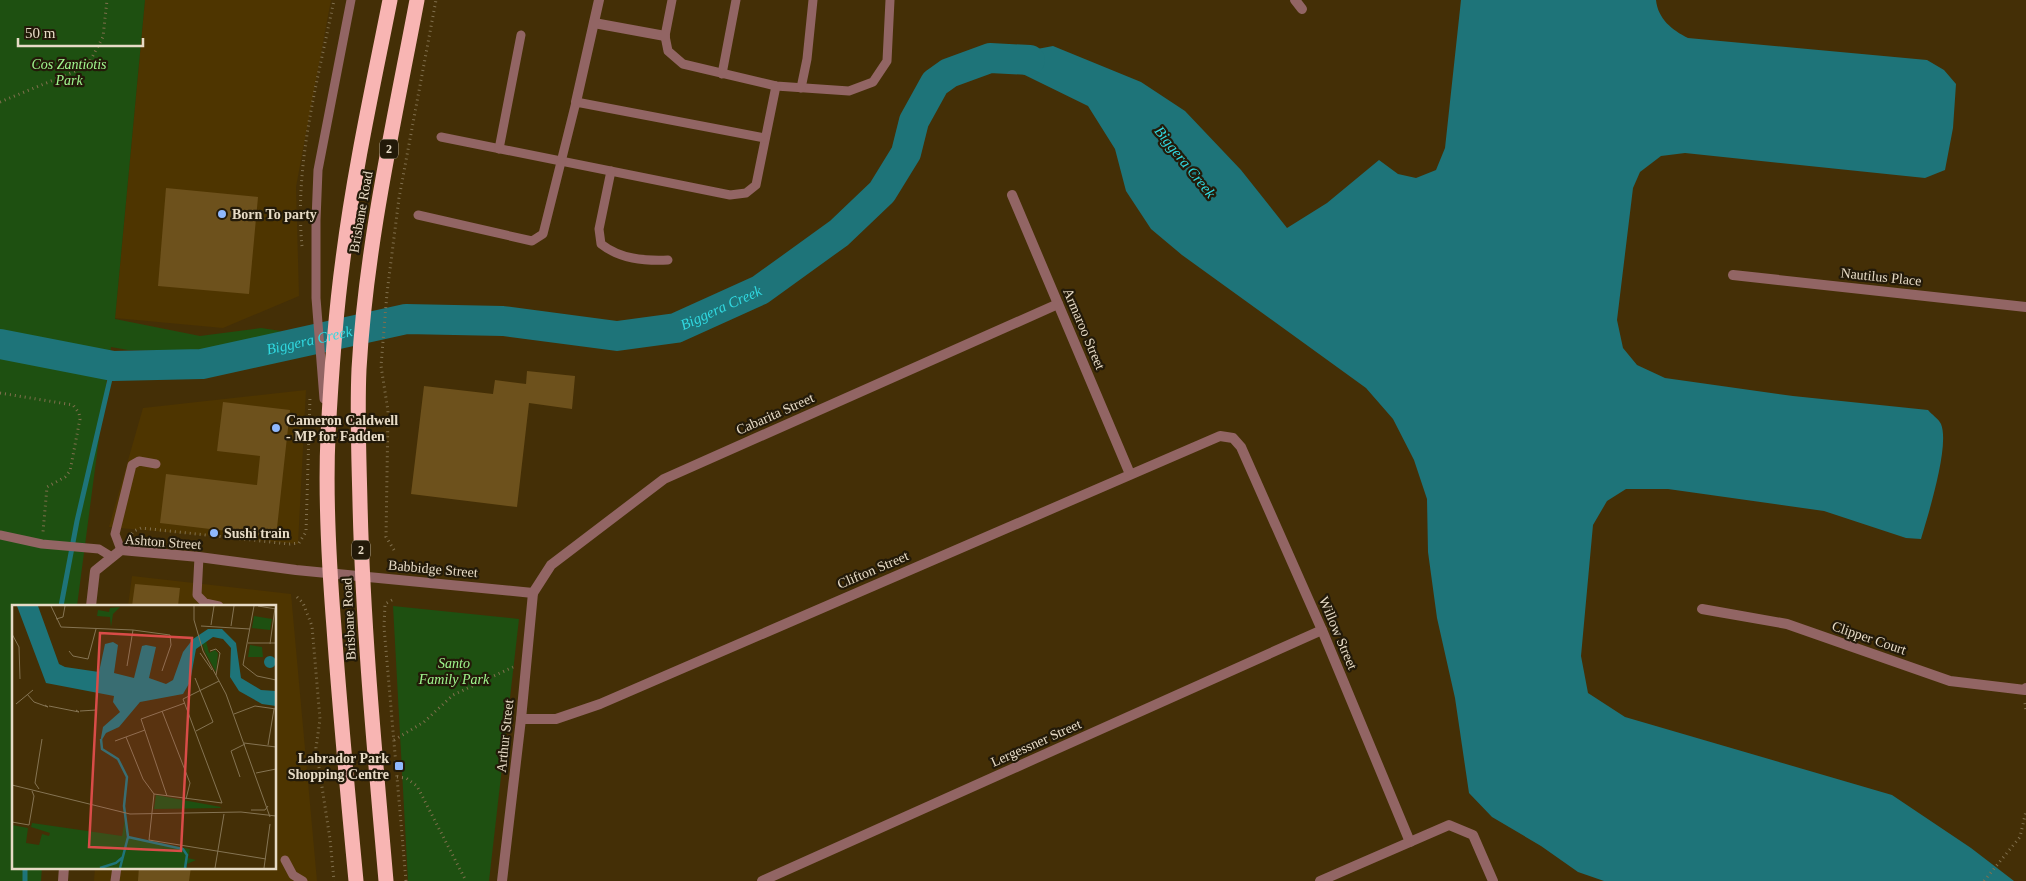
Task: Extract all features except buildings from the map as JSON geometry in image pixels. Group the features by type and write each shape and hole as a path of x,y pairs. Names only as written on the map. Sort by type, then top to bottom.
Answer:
{"highway":[{"name":"Brisbane Road","path":"356,881 340,712 330,574 327,375 357,168 390,0"},
{"name":"Brisbane Road","path":"386,881 362,576 358,453 359,369 364,299 372,238 417,0"}],"street":[{"path":"576,102 599,0"},
{"path":"1295,0 1302,9"},
{"path":"594,22 665,36"},
{"name":"Armaroo Street","path":"1012,195 1130,474"},
{"name":"Nautilus Place","path":"1733,275 2026,307"},
{"name":"Cabarita Street","path":"533,593 551,565 664,479 1058,304"},
{"name":"Clifton Street","path":"521,719 556,719 600,704 1220,436 1233,438"},
{"name":"Willow Street","path":"1233,438 1241,448 1322,630 1410,842"},
{"name":"Ashton Street","path":"91,605 95,571 121,550 199,557 330,574"},
{"name":"Babbidge Street","path":"330,574 533,593"},
{"name":"Arthur Street","path":"502,881 521,719 533,593"},
{"name":"Clipper Court","path":"1702,609 1787,624 1950,681 2024,690 2026,688"},
{"name":"Lergessner Street","path":"762,881 1322,630"},
{"path":"1320,881 1449,825 1473,835 1493,881"},
{"path":"63,881 64,868"}],"lane":[{"name":"Brisbane Road","path":"327,375 316,298 318,170 352,0"},
{"path":"672,0 665,36 668,51 683,64 776,86 849,91 873,82 887,61 890,0"},
{"path":"722,74 736,0"},
{"path":"800,88 807,59 813,0"},
{"path":"499,149 520,35"},
{"path":"441,137 730,195 746,193 756,185 776,86"},
{"path":"418,215 532,241 543,234 576,102 765,138"},
{"path":"611,171 599,230 601,244 611,253 646,261 668,260"},
{"path":"121,550 115,534 132,465 139,461 156,464"},
{"path":"0,535 42,544 99,549 112,557"},
{"path":"199,557 196,595 205,603 214,605"},
{"path":"285,860 293,875 302,881"},
{"path":"115,881 117,868"}],"path":[{"path":"0,102 78,70 90,61 103,37 107,0"},
{"path":"302,194 308,134 334,0"},
{"path":"394,550 386,537 388,411 381,366 387,293 399,198 436,0"},
{"path":"115,534 130,536 134,531 141,528 289,544 299,543 306,532 311,388"},
{"path":"0,393 73,405 79,413 80,419 70,471 65,477 47,487 42,544"},
{"path":"297,597 303,603 312,626 320,719 316,748 330,839 334,881"},
{"path":"392,600 384,604 384,627 406,881"},
{"path":"394,740 424,722 454,695 527,660"},
{"path":"397,777 406,778 417,786 466,881"},
{"path":"1984,881 2020,837 2026,812"}],"shaded area":[{"path":"145,0 331,0 296,187 299,296 223,328 115,318"},
{"path":"306,390 298,544 109,527 143,408"},
{"name":"Labrador Park Shopping Centre","path":"132,576 291,594 317,881 94,881 95,868 276,868 276,605 128,605"}],"green space":[{"name":"Cos Zantiotis Park","path":"0,0 145,0 115,319 200,336 261,328 281,331 224,352 128,350 111,347 77,605 12,605 12,868 42,868 41,881 0,881"},
{"name":"Santo Family Park","path":"393,606 519,619 489,881 408,881"}],"water":[{"path":"1461,0 1656,0 1657,7 1667,23 1688,38 1927,60 1944,70 1956,84 1953,128 1945,170 1925,178 1685,153 1661,156 1640,172 1633,188 1617,320 1623,348 1637,365 1665,378 1793,396 1928,410 1941,424 1943,448 1933,498 1921,539 1906,538 1824,511 1668,489 1626,489 1607,501 1593,525 1581,656 1588,693 1625,717 1892,795 1971,848 2014,881 1604,881 1578,872 1541,846 1492,817 1469,793 1455,698 1437,618 1428,552 1427,499 1414,460 1393,419 1366,388 1182,255 1151,229 1126,191 1115,149 1088,106 990,58 1053,46 1141,82 1185,111 1241,170 1287,228 1327,203 1379,160 1398,174 1416,178 1436,170 1445,148"}],"waterway":[{"name":"Biggera Creek","path":"0,344 113,366 202,364 406,319 503,321 617,336 676,328 760,290 839,233 882,192 906,153 914,121 935,83 949,73 990,58 1030,60"},
{"path":"61,605 77,521 113,366"},
{"path":"25,868 25,881"}],"place":[{"name":"Born To party","path":"222,214"},
{"name":"Cameron Caldwell - MP for Fadden","path":"276,428"},
{"name":"Sushi train","path":"214,533"},
{"name":"Labrador Park Shopping Centre","path":"399,766"}]}
